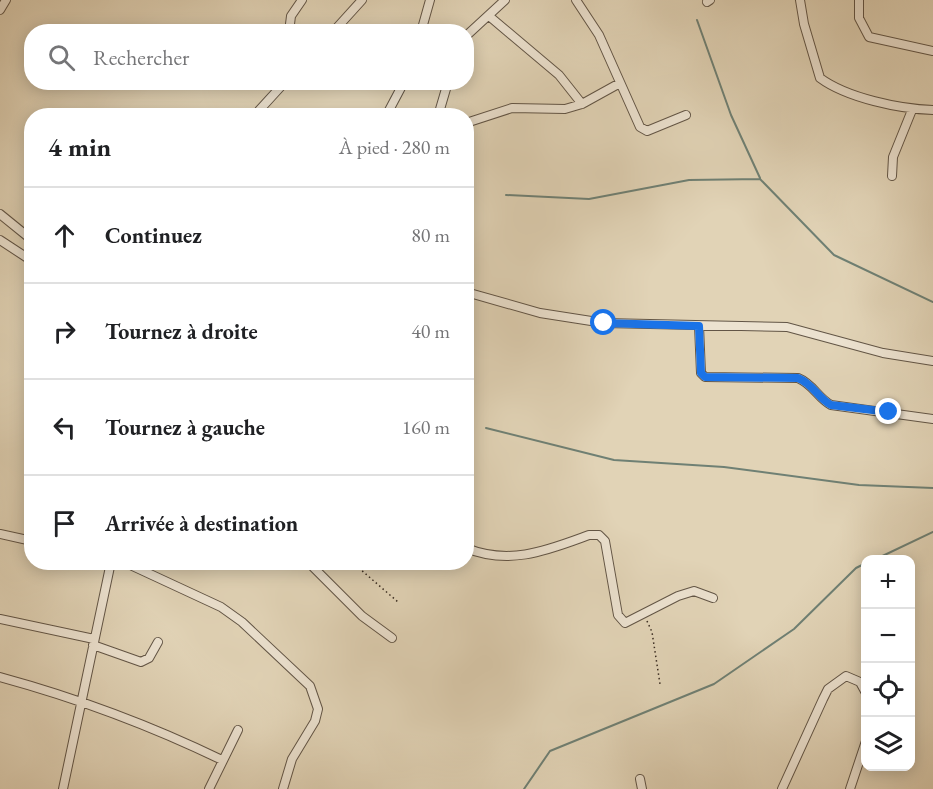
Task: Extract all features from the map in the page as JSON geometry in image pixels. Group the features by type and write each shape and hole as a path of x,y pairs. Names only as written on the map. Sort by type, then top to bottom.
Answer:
{"street":[{"path":"0,10 6,0"},
{"path":"290,24 291,16 302,0"},
{"path":"340,24 362,0"},
{"path":"474,30 505,0"},
{"path":"576,0 600,35 640,127 647,131 686,115"},
{"path":"800,0 804,24 820,78 844,91 912,110 933,111"},
{"path":"859,0 859,18 869,37 933,51"},
{"path":"423,24 427,2"},
{"path":"489,16 559,75 582,104"},
{"path":"474,120 512,108 565,109 582,104 620,83"},
{"path":"261,108 278,90"},
{"path":"391,108 401,90"},
{"path":"440,108 446,90"},
{"path":"892,176 893,157 912,110"},
{"path":"0,214 24,234"},
{"path":"0,240 24,256"},
{"path":"474,294 563,318 604,323 787,327 883,353 933,361"},
{"path":"699,326 701,373 705,377 798,378 810,385 823,401 831,405 933,419"},
{"path":"0,534 24,539"},
{"path":"474,550 491,555 521,557 589,535 599,536 605,541 620,620 625,623 678,596 694,591 713,598"},
{"path":"67,788 81,701 109,570"},
{"path":"141,570 220,607 242,622 310,686 318,710 315,721 292,759 283,789"},
{"path":"316,570 362,616 392,638"},
{"path":"0,618 93,642 141,662 149,658 158,642"},
{"path":"782,789 828,689 846,676 861,684"},
{"path":"0,677 81,701 147,726 222,760"},
{"path":"209,789 238,730"},
{"path":"850,789 861,756"},
{"path":"640,779 642,789"}],"path":[{"path":"361,570 398,602"},
{"path":"644,614 652,632 660,684"}],"waterway":[{"path":"697,20 731,115 760,178"},
{"path":"506,195 589,199 689,180 760,179 834,255 933,302"},
{"path":"486,428 614,460 724,467 859,485 933,488"},
{"path":"885,555 933,532"},
{"path":"524,789 550,751 714,684 794,629 861,566"}],"route":[{"path":"604,323 699,326 702,348 701,373 705,377 798,378 804,380 815,389 823,401 831,405 889,412"}]}
